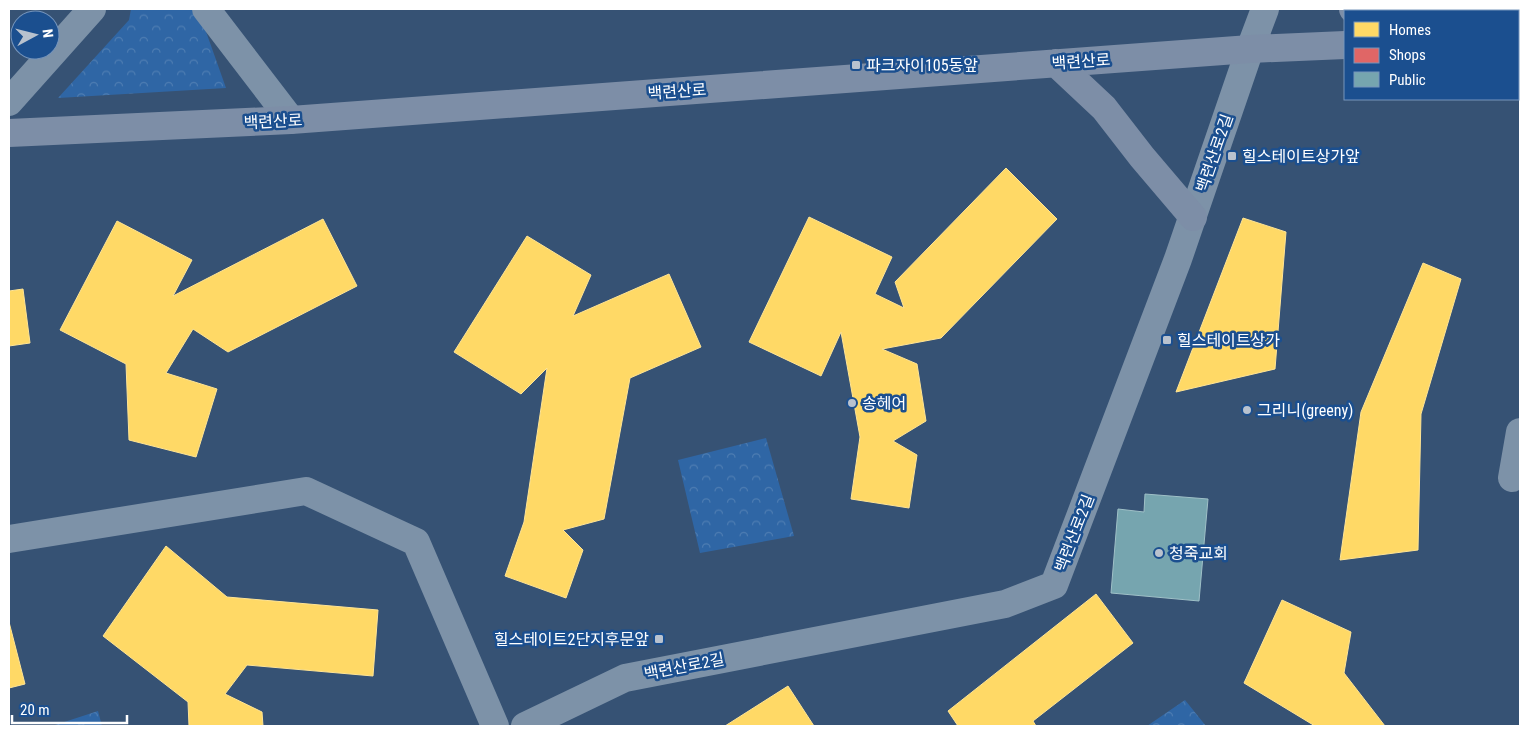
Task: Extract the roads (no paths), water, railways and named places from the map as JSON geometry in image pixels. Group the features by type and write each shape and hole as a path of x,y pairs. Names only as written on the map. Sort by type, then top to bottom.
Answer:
{"main road":[{"name":"백련산로","path":"9,133 291,120 1250,48 1344,45"},
{"path":"1056,63 1104,108 1142,157 1193,217"}],"street":[{"path":"9,102 92,9"},
{"path":"206,9 291,120"},
{"name":"백련산로2길","path":"525,726 625,678 1005,604 1054,584 1178,259 1265,9"},
{"path":"1512,478 1520,432"},
{"path":"9,539 306,491 416,542 495,726"}],"place":[{"name":"파크자이105동앞","path":"856,65"},
{"name":"힐스테이트상가앞","path":"1232,156"},
{"name":"힐스테이트상가","path":"1167,340"},
{"name":"송헤어","path":"852,403"},
{"name":"그리니(greeny)","path":"1247,410"},
{"name":"청죽교회","path":"1159,553"},
{"name":"힐스테이트2단지후문앞","path":"659,639"}]}
